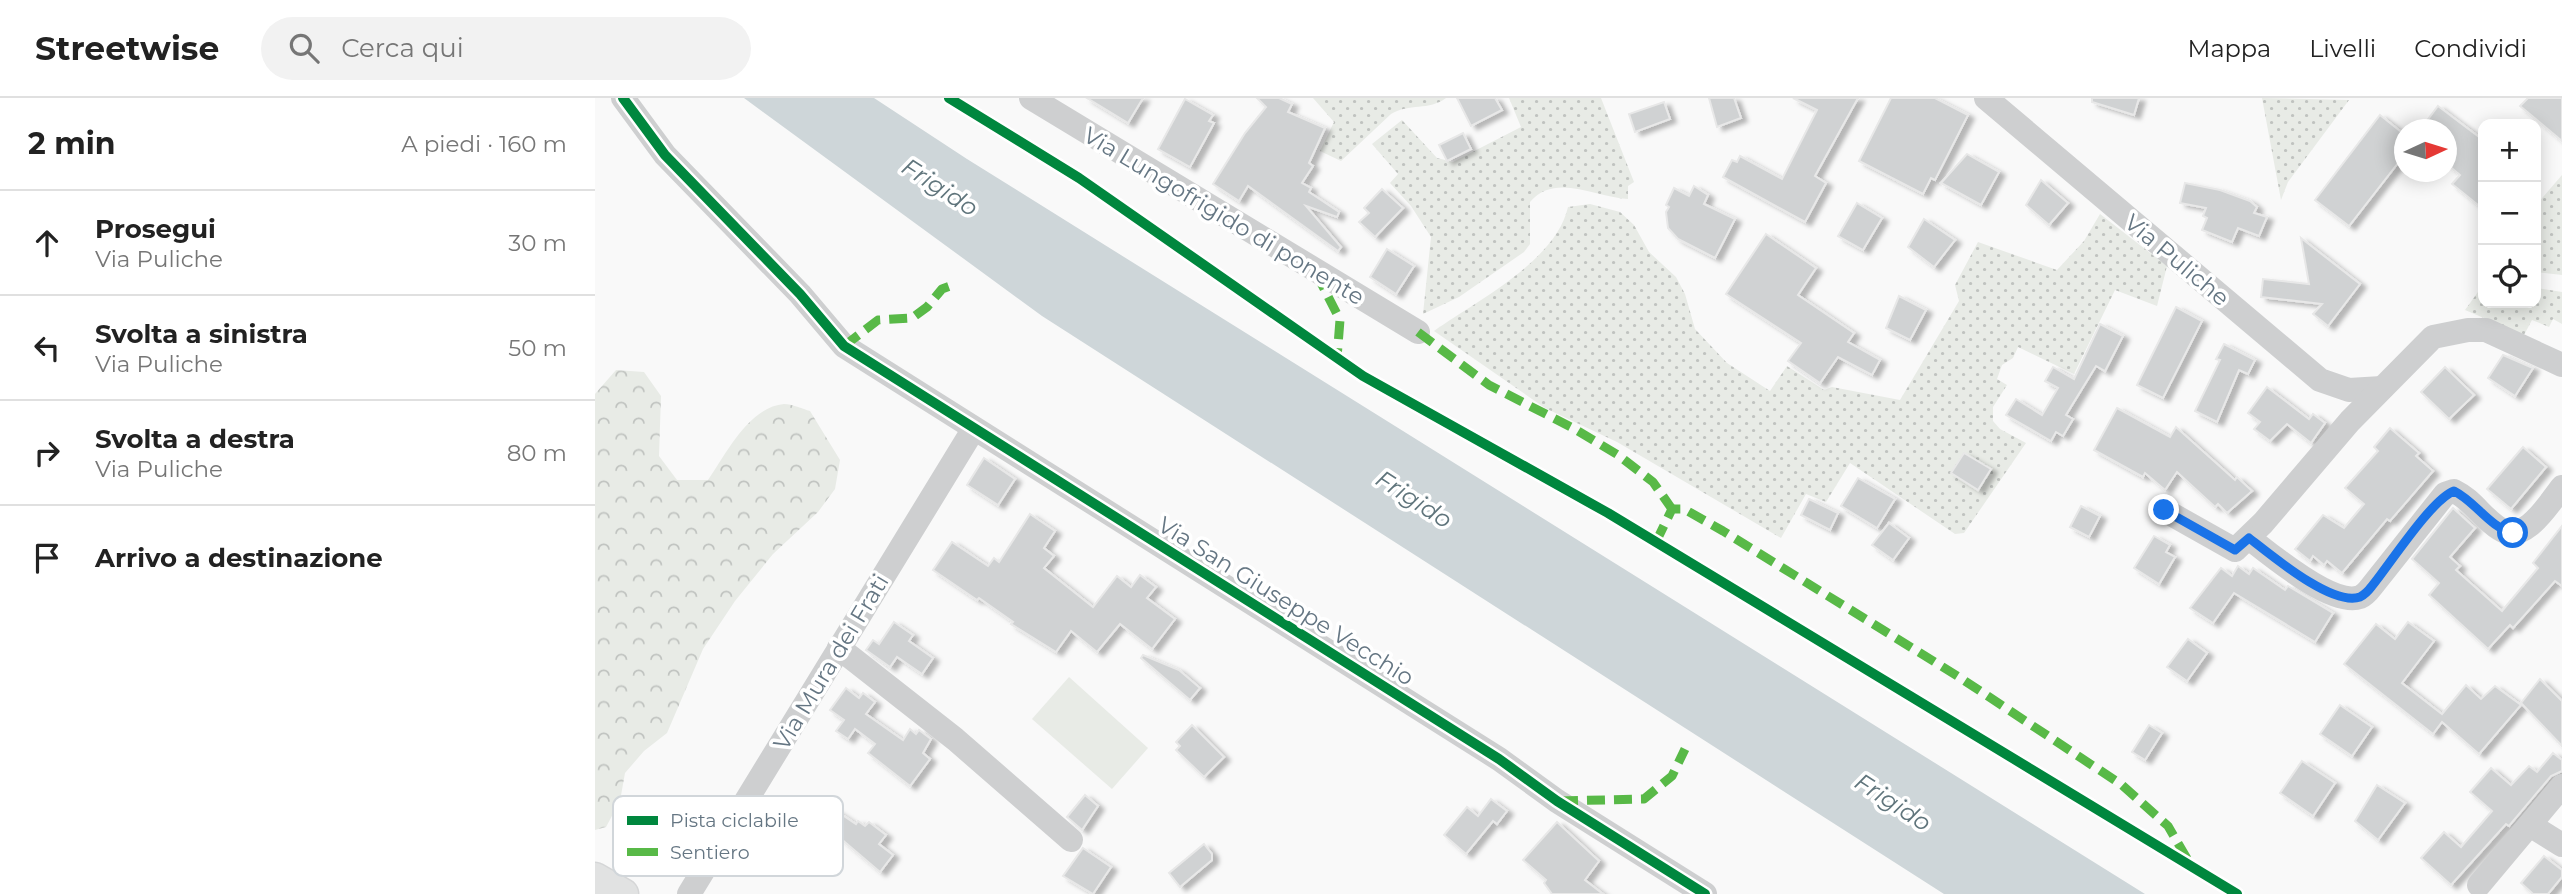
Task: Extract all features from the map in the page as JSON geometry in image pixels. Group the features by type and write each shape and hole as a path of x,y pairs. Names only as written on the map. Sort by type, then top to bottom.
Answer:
{"main road":[{"path":"595,878 623,894"}],"street":[{"name":"Via San Giuseppe Vecchio","path":"623,98 665,155 800,294 844,346 973,430 1499,759 1557,801 1705,894"},
{"name":"Via Lungofrigido di ponente","path":"1031,98 1418,332"},
{"name":"Via Puliche","path":"1986,98 2320,380 2349,390 2382,388"},
{"path":"2164,510 2235,550 2249,538 2382,388 2433,337 2468,330 2486,330 2562,365"},
{"name":"Via Mura dei Frati","path":"749,796 973,430"},
{"path":"2249,538 2307,581 2353,598 2362,596 2372,586 2445,494 2454,491 2468,498 2501,530 2513,533 2528,527 2562,487"},
{"path":"838,649 955,739 1071,840"},
{"path":"2479,885 2562,786"},
{"path":"2530,825 2562,845"},
{"name":"Via Mura dei Frati","path":"689,894 700,876"}],"green space":[{"path":"1313,98 1446,98 1433,104 1391,114 1341,161 1320,151 1334,122"},
{"path":"1509,98 1601,98 1634,182 1628,186 1628,199 1564,188 1540,193 1530,202 1530,244 1524,252 1459,297 1423,314 1431,237 1411,206 1390,183 1398,174 1372,144 1402,120 1437,158 1453,162 1521,127"},
{"path":"2262,98 2349,100 2288,182 2281,200"},
{"path":"2562,175 2562,275 2541,273 2541,199"},
{"path":"1590,204 1620,212 1634,225 1649,252 1676,277 1685,294 1695,329 1727,363 1770,391 1787,366 1824,390 1832,387 1900,400 1959,301 1955,285 1978,242 2057,270 2084,241 2100,214 2167,266 2157,306 2115,290 2074,374 2018,347 2013,358 2002,365 1997,379 2007,385 1993,407 1993,421 2000,429 2026,443 1964,533 1955,534 1850,463 1826,502 1806,494 1781,538 1617,442 1545,408 1434,331 1492,293 1532,262 1561,227 1568,207"},
{"path":"2541,289 2562,292 2562,324 2553,319 2549,327 2532,320 2524,335 2465,310 2478,292 2478,308 2541,308"},
{"path":"616,370 644,372 661,396 659,456 677,480 708,480 749,423 771,407 784,404 810,411 840,460 835,489 818,512 773,554 735,601 703,649 667,733 644,751 625,773 621,796 613,796 613,814 606,827 595,830 595,394"},
{"path":"1069,677 1148,748 1112,789 1032,719"}],"water":[{"name":"Frigido","path":"744,98 874,98 967,159 2145,894 1944,894 1042,316"}],"building":[{"path":"1087,98 1143,98 1128,123"},
{"path":"1257,98 1279,98 1292,104 1288,112 1325,128 1309,163 1313,166 1302,183 1311,188 1309,192 1339,212 1337,217 1306,206 1341,247 1338,251 1248,186 1239,201 1213,184 1245,133 1266,107"},
{"path":"1457,98 1495,98 1502,110 1471,126"},
{"path":"1709,98 1734,98 1741,118 1717,127"},
{"path":"1793,98 1858,98 1815,176 1826,183 1805,222 1723,177 1732,160 1737,162 1740,156 1782,179 1817,110"},
{"path":"1891,98 1935,98 1968,115 1935,180 1931,178 1923,194 1859,161"},
{"path":"2092,98 2139,98 2134,115 2092,102"},
{"path":"2528,98 2562,98 2562,141 2541,124 2541,119 2536,119 2520,106"},
{"path":"1185,99 1213,115 1209,121 1214,123 1190,167 1158,149"},
{"path":"1664,102 1670,119 1635,132 1629,114"},
{"path":"2438,106 2455,119 2428,119"},
{"path":"2380,115 2394,126 2394,168 2349,226 2315,200"},
{"path":"2457,120 2478,136 2478,205 2452,184 2457,182 2460,175 2457,172"},
{"path":"1463,133 1471,149 1447,161 1439,145"},
{"path":"1967,154 1999,172 1981,205 1941,183"},
{"path":"2041,180 2068,203 2049,225 2026,205"},
{"path":"2185,183 2220,190 2250,201 2257,207 2254,213 2267,217 2259,236 2238,228 2232,242 2202,230 2207,218 2203,216 2206,208 2180,203"},
{"path":"1694,186 1708,195 1704,204 1735,219 1715,258 1678,239 1668,228 1666,212 1669,207 1666,205 1674,188 1689,196"},
{"path":"1382,189 1403,208 1375,237 1359,222 1369,213 1364,208"},
{"path":"1857,203 1882,218 1863,250 1838,236"},
{"path":"1924,219 1955,240 1934,267 1908,247"},
{"path":"1766,234 1816,268 1798,295 1854,333 1848,342 1880,360 1872,375 1838,357 1820,383 1788,361 1801,343 1726,294"},
{"path":"2301,238 2360,284 2328,326 2313,314 2322,304 2261,297 2263,279 2309,284"},
{"path":"1387,249 1414,266 1396,294 1370,277"},
{"path":"1899,296 1926,310 1910,340 1886,328"},
{"path":"2176,307 2202,321 2163,398 2137,385"},
{"path":"2100,324 2123,336 2105,371 2096,366 2066,415 2073,419 2063,436 2056,432 2051,441 2006,415 2016,399 2042,415 2058,388 2045,381 2053,367 2074,379"},
{"path":"2224,344 2255,360 2248,374 2239,370 2217,422 2195,411 2220,360 2216,359"},
{"path":"2503,355 2533,368 2515,396 2488,378"},
{"path":"2445,367 2474,395 2449,419 2421,392"},
{"path":"2267,387 2309,419 2313,414 2325,423 2311,443 2287,424 2270,441 2254,429 2260,422 2248,413"},
{"path":"2117,408 2170,437 2176,427 2235,480 2237,477 2252,491 2227,513 2218,504 2215,507 2177,472 2165,490 2145,473 2143,477 2094,450"},
{"path":"2390,428 2419,453 2416,456 2433,471 2390,521 2387,519 2342,573 2327,561 2324,565 2313,556 2310,561 2295,549 2323,515 2344,528 2364,504 2345,488 2378,451 2374,447"},
{"path":"2523,447 2546,467 2511,509 2487,489"},
{"path":"1964,453 1991,469 1978,490 1951,473"},
{"path":"984,458 1015,479 998,505 967,485"},
{"path":"1858,478 1895,499 1877,528 1841,506"},
{"path":"1809,499 1838,513 1830,530 1801,515"},
{"path":"2081,506 2100,516 2089,537 2070,527"},
{"path":"2453,508 2475,528 2450,557 2460,566 2456,570 2502,611 2538,568 2533,563 2562,526 2562,586 2555,581 2513,628 2510,625 2488,649 2429,595 2439,583 2412,559"},
{"path":"1030,514 1055,531 1044,548 1054,556 1044,568 1093,607 1117,576 1131,587 1140,575 1156,587 1147,598 1175,619 1152,649 1120,624 1097,652 1071,631 1056,652 1011,624 1013,622 979,598 977,600 933,570 952,542 988,566 994,558 999,562"},
{"path":"1889,523 1909,538 1893,560 1872,545"},
{"path":"2154,536 2170,545 2166,552 2175,557 2159,584 2134,568"},
{"path":"2238,566 2249,574 2253,568 2285,590 2288,586 2333,613 2315,642 2234,593 2213,623 2190,608 2221,568 2232,576"},
{"path":"894,622 913,635 909,641 933,658 922,674 897,657 890,667 866,650 873,640 879,644"},
{"path":"2408,622 2434,641 2402,683 2442,714 2466,685 2481,699 2495,686 2521,705 2479,754 2442,722 2433,734 2344,664 2376,624 2395,639"},
{"path":"2188,639 2207,653 2187,681 2167,667"},
{"path":"1143,655 1179,670 1200,688 1190,700 1141,658"},
{"path":"2540,679 2562,701 2562,746 2521,703"},
{"path":"846,688 859,698 863,693 875,702 866,714 903,740 910,729 916,734 919,730 931,739 923,753 930,759 910,786 868,753 875,744 855,729 848,739 836,731 844,720 830,710"},
{"path":"2340,705 2372,727 2352,756 2320,734"},
{"path":"1192,725 1224,757 1204,777 1176,750 1180,746 1176,742"},
{"path":"2149,725 2162,733 2145,760 2132,752"},
{"path":"2553,753 2562,760 2562,771 2551,776 2509,826 2506,824 2451,885 2421,858 2444,832 2461,847 2492,811 2470,792 2491,768 2511,785 2529,766 2537,772"},
{"path":"2302,761 2335,783 2313,816 2280,793"},
{"path":"2377,785 2405,803 2378,840 2355,821"},
{"path":"1085,795 1098,806 1082,830 1067,817"},
{"path":"1491,799 1507,811 1497,824 1493,821 1466,854 1444,835 1467,807 1478,816"},
{"path":"843,815 856,824 858,821 865,826 869,822 886,835 879,844 893,855 880,872 843,841"},
{"path":"1557,822 1599,861 1585,880 1603,894 1552,894 1544,883 1546,880 1523,860"},
{"path":"1204,844 1212,854 1212,860 1180,887 1169,873"},
{"path":"1083,848 1111,867 1093,894 1063,876"},
{"path":"2544,856 2562,870 2562,877 2548,894 2533,894 2521,883"}],"marked path":[{"path":"1316,273 1340,320 1337,358"},
{"path":"844,346 878,320 912,318 927,307 942,289 953,285"},
{"path":"1418,332 1489,385 1573,428 1618,455 1653,482 1672,509"},
{"path":"1656,542 1672,509 1684,509 1723,531 1959,677 2122,785 2168,826 2189,862"},
{"path":"1560,801 1644,799 1672,776 1685,749"}],"cycle path":[{"path":"623,98 665,155 800,294 844,346 1499,759 1557,801 1705,894"},
{"path":"949,98 1079,178 1363,376 1608,513 2237,894"}],"route":[{"path":"2164,510 2235,550 2249,538 2307,581 2344,597 2353,598 2362,596 2372,586 2445,494 2454,491 2468,498 2501,530 2513,533"}]}
